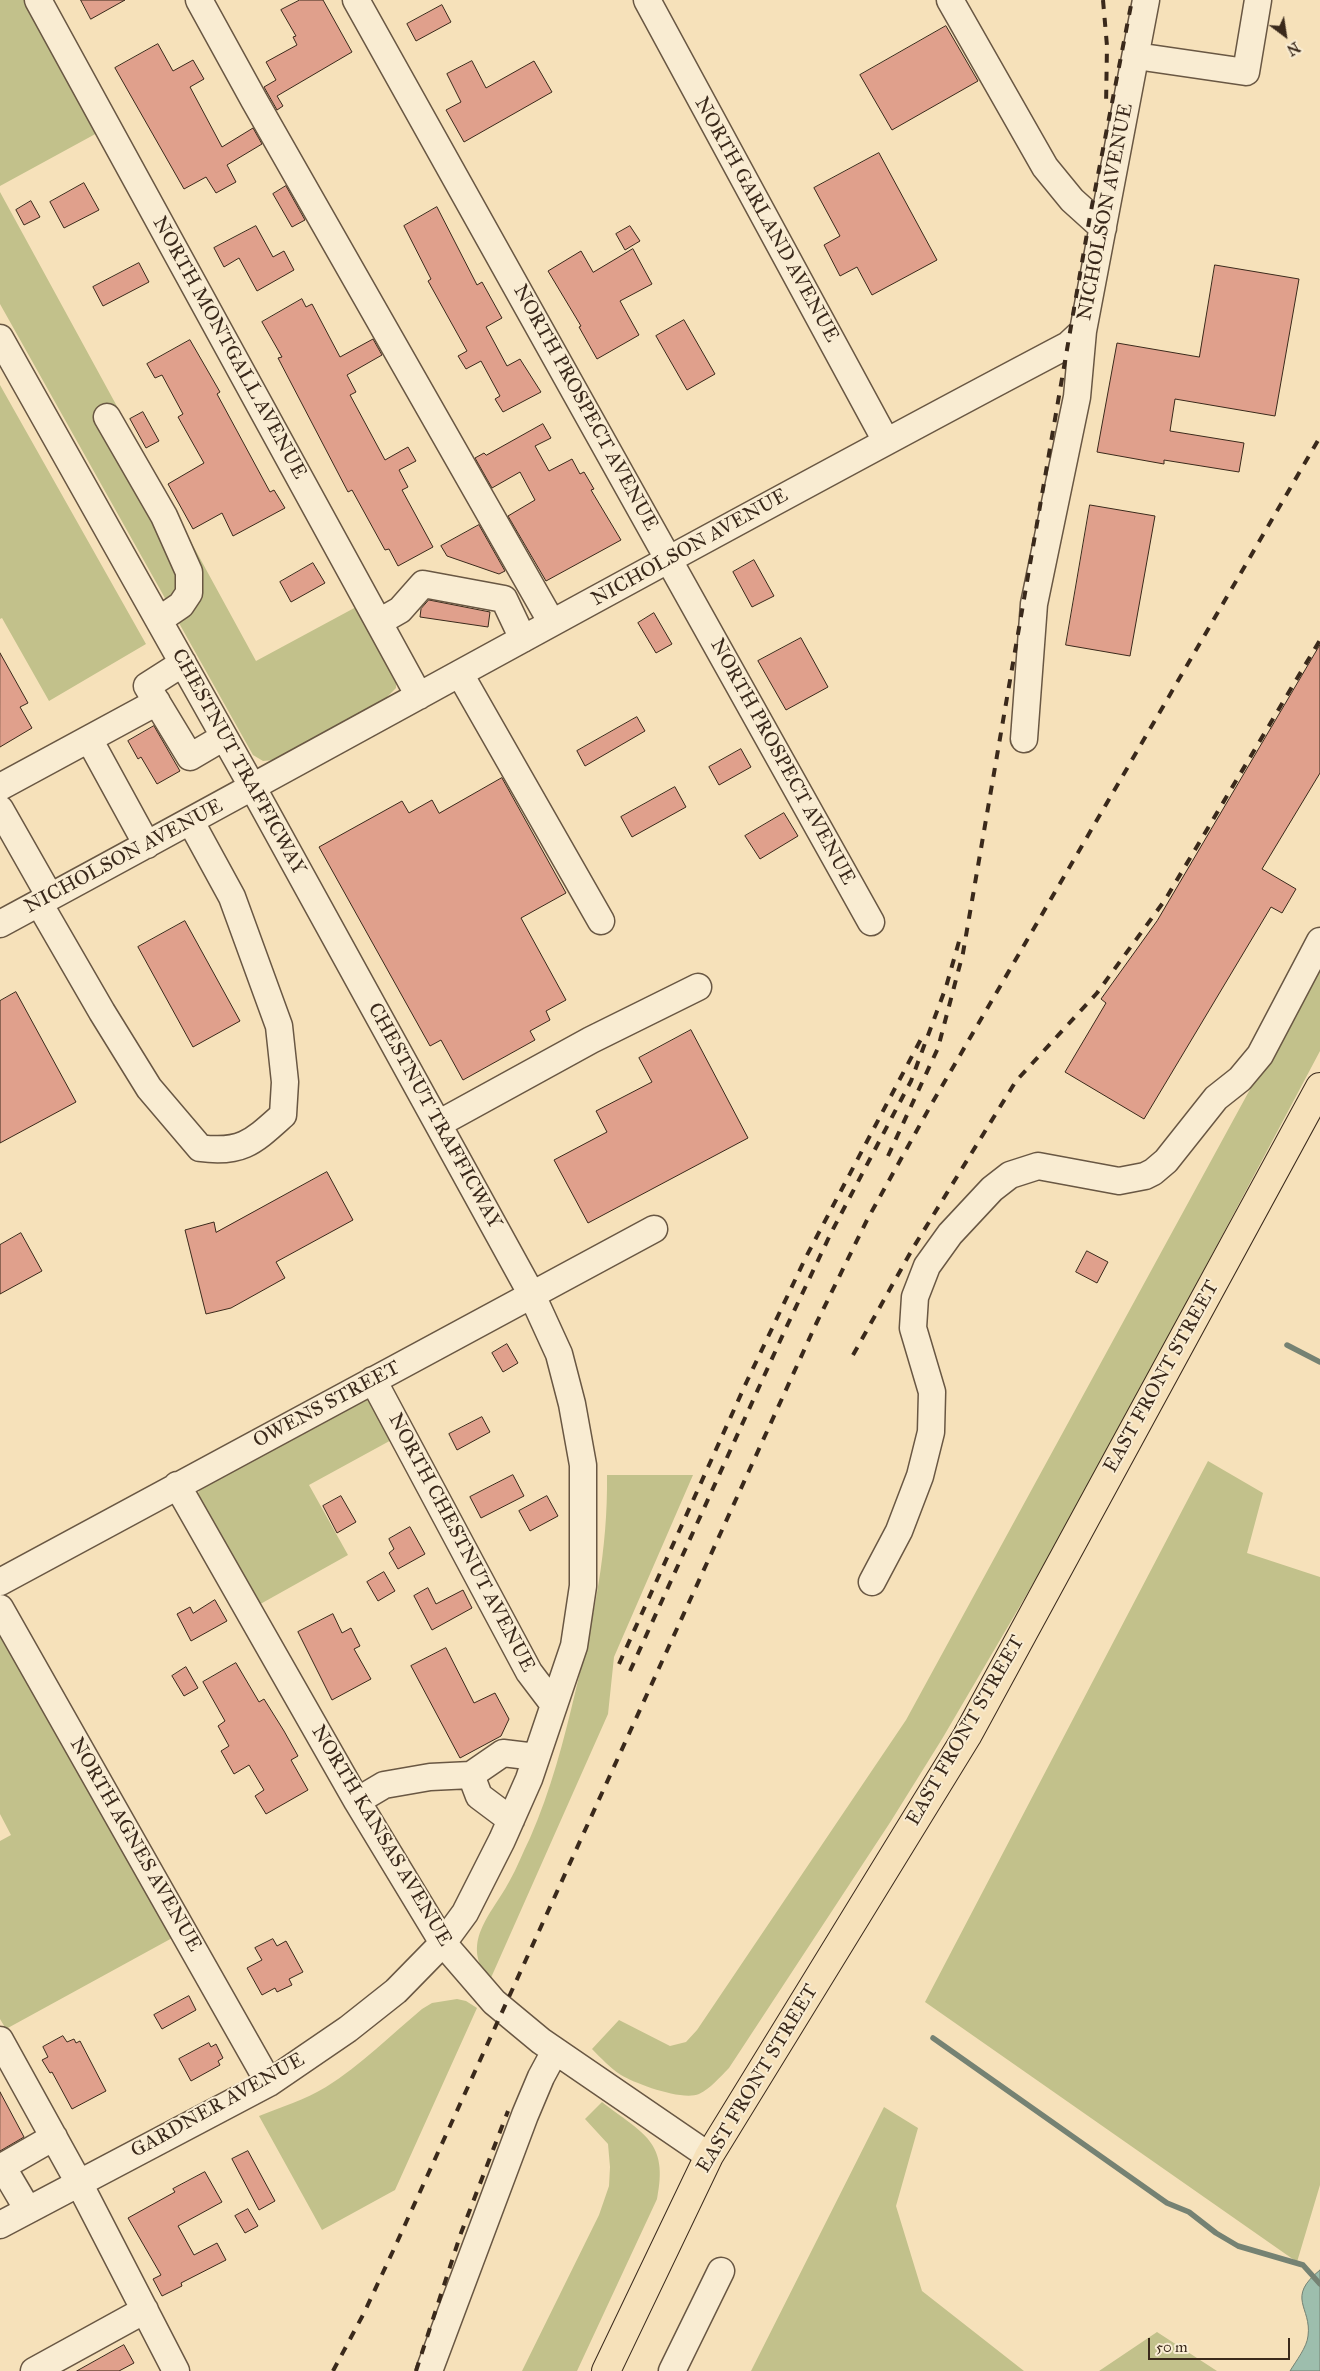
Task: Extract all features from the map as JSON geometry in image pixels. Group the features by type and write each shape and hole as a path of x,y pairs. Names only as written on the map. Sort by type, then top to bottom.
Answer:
{"main road":[{"name":"EAST FRONT STREET","path":"606,2371 709,2156 967,1736 1320,1087"}],"street":[{"name":"NORTH MONTGALL AVENUE","path":"38,0 420,696"},
{"path":"199,0 552,623"},
{"name":"NORTH PROSPECT AVENUE","path":"356,0 871,922"},
{"name":"NORTH GARLAND AVENUE","path":"647,0 886,441"},
{"path":"950,0 1045,167 1072,200 1104,228"},
{"name":"NICHOLSON AVENUE","path":"0,924 191,822 886,441 1068,345 1083,331 1146,0"},
{"path":"1136,56 1246,72 1258,0"},
{"path":"1024,739 1034,604 1077,397 1083,331"},
{"name":"CHESTNUT TRAFFICWAY","path":"0,338 253,788 438,1124 532,1295 559,1354 572,1404 583,1465 583,1586 574,1646 536,1757 511,1820 465,1913 443,1943"},
{"path":"107,417 164,516 189,572 189,593 181,605 159,620"},
{"path":"379,622 400,610 422,584 504,599 523,639"},
{"path":"183,663 147,686 190,757 224,736"},
{"path":"460,674 601,921"},
{"path":"0,788 157,702"},
{"path":"89,739 147,845"},
{"path":"0,809 44,900 102,1012 149,1088 200,1148 220,1151 252,1142 283,1115 284,1082 279,1026 232,897 191,822"},
{"path":"872,1582 899,1531 920,1476 931,1432 932,1392 914,1328 915,1297 927,1266 950,1234 992,1189 1010,1175 1038,1166 1119,1181 1145,1176 1153,1172 1166,1161 1216,1098 1240,1079 1260,1055 1320,941"},
{"path":"438,1124 591,1040 698,987"},
{"name":"OWENS STREET","path":"0,1582 654,1229"},
{"name":"NORTH CHESTNUT AVENUE","path":"373,1380 529,1672 554,1705"},
{"name":"NORTH KANSAS AVENUE","path":"177,1485 357,1801 443,1943 494,2002 556,2051 709,2156"},
{"name":"NORTH AGNES AVENUE","path":"0,1608 269,2083"},
{"path":"357,1801 384,1785 430,1776 471,1775 503,1753 536,1757"},
{"path":"471,1775 478,1796 511,1820"},
{"name":"GARDNER AVENUE","path":"0,2225 269,2083 348,2029 396,1991 443,1943"},
{"path":"0,2040 79,2183 176,2371"},
{"path":"429,2371 525,2115 541,2077 556,2051"},
{"path":"28,2210 1,2167 54,2137"},
{"path":"672,2371 721,2271"},
{"path":"34,2371 145,2310"}],"shaded area":[{"path":"0,0 28,0 99,132 0,186"},
{"path":"0,192 256,661 358,606 396,675 396,688 385,699 275,760 263,761 253,755 0,304"},
{"path":"0,385 146,644 49,701 2,618 0,619"},
{"path":"1320,961 1320,1051 1121,1426 1034,1582 942,1739 891,1821 729,2068 715,2082 699,2094 691,2096 648,2087 621,2075 592,2049 619,2020 670,2046 686,2042 697,2030 906,1720"},
{"path":"369,1391 395,1438 309,1485 348,1555 255,1607 196,1497 202,1486"},
{"path":"1208,1461 1263,1493 1247,1553 1320,1577 1320,2185 1297,2262 925,2002"},
{"path":"607,1475 693,1475 614,1657 608,1714 490,1980 481,1967 477,1954 478,1942 487,1918 512,1877 530,1838 551,1783 562,1746 589,1636 599,1583 607,1503"},
{"path":"0,1624 174,1937 6,2029 0,2019 0,1841 11,1835 0,1814"},
{"path":"457,1999 466,2001 477,2008 395,2190 322,2230 259,2116 318,2092 376,2050 422,2009 432,2003"},
{"path":"602,2102 641,2131 656,2151 660,2179 657,2199 577,2371 522,2371 599,2215 609,2186 608,2144 585,2119"},
{"path":"884,2107 918,2128 896,2206 922,2291 1024,2371 751,2371"},
{"path":"1320,2270 1320,2371 1290,2371 1308,2336 1307,2317 1302,2303 1304,2288"},
{"path":"1157,2332 1217,2371 1099,2371"}],"building":[{"path":"81,0 125,0 91,19"},
{"path":"300,0 323,0 352,52 277,96 283,106 277,110 264,87 276,80 266,62 297,45 293,37 296,36 281,10"},
{"path":"442,5 451,22 416,41 407,24"},
{"path":"946,26 978,81 892,130 860,75"},
{"path":"158,44 173,71 193,60 204,79 190,87 222,147 253,128 262,144 227,165 236,182 216,193 206,177 184,189 115,68"},
{"path":"472,61 486,88 534,61 552,92 464,142 446,110 461,102 447,74"},
{"path":"879,153 937,260 872,295 857,267 840,276 824,245 840,236 814,188"},
{"path":"84,183 99,210 64,228 50,202"},
{"path":"286,186 305,220 292,227 273,194"},
{"path":"31,201 40,217 24,225 16,210"},
{"path":"437,207 477,285 482,282 502,318 486,327 507,366 520,359 541,392 503,412 495,399 500,396 481,361 466,369 458,356 467,351 428,281 431,279 404,226"},
{"path":"256,226 273,257 284,251 294,270 257,291 239,258 224,267 214,248"},
{"path":"630,226 640,241 625,250 616,234"},
{"path":"633,249 652,284 620,301 639,335 597,359 579,327 581,326 548,271 581,251 593,272"},
{"path":"139,263 149,282 103,306 93,287"},
{"path":"1215,265 1299,279 1275,416 1175,399 1170,431 1244,443 1239,472 1164,460 1164,464 1097,452 1117,343 1199,357"},
{"path":"302,299 306,307 312,304 340,357 373,339 382,355 347,375 356,392 350,395 385,460 408,447 416,461 399,470 408,487 402,490 433,547 398,566 389,549 385,550 352,490 348,492 278,358 282,357 262,322"},
{"path":"684,320 715,374 687,390 656,336"},
{"path":"190,340 220,392 217,394 270,492 274,490 285,508 233,536 222,513 193,529 168,484 204,463 178,417 183,414 162,375 155,378 147,364"},
{"path":"143,412 159,441 146,448 130,419"},
{"path":"543,424 551,438 535,446 549,471 572,459 580,474 584,472 594,489 591,490 621,540 546,581 508,516 535,500 520,472 492,488 475,458 484,453 486,455"},
{"path":"1090,505 1155,516 1130,656 1066,645"},
{"path":"479,525 505,571 499,574 447,556 441,546"},
{"path":"754,560 774,596 752,607 733,572"},
{"path":"313,563 325,583 291,602 280,582"},
{"path":"429,600 490,612 488,627 420,617 421,609"},
{"path":"654,613 672,644 656,653 638,623"},
{"path":"801,638 828,687 786,710 758,661"},
{"path":"1320,645 1320,773 1262,869 1296,889 1282,913 1271,907 1144,1119 1065,1072 1106,1003 1101,999 1157,921"},
{"path":"0,653 28,703 20,707 32,728 0,747"},
{"path":"637,717 645,731 585,766 577,751"},
{"path":"154,726 180,771 157,784 141,757 138,759 128,741"},
{"path":"741,749 751,767 719,785 709,767"},
{"path":"502,778 566,893 521,918 566,1000 546,1011 550,1020 530,1031 535,1040 463,1080 441,1040 430,1046 319,847 402,801 409,813 432,800 439,813"},
{"path":"675,787 686,807 632,837 621,817"},
{"path":"784,813 798,836 760,859 745,836"},
{"path":"185,921 240,1021 193,1047 138,947"},
{"path":"16,992 76,1102 0,1143 0,1001"},
{"path":"691,1030 748,1138 588,1223 554,1160 607,1132 596,1111 652,1082 639,1058"},
{"path":"327,1172 353,1220 276,1262 285,1278 231,1308 206,1314 185,1230 214,1222 216,1232"},
{"path":"21,1233 42,1271 0,1294 0,1245"},
{"path":"1087,1251 1108,1262 1097,1283 1076,1272"},
{"path":"507,1344 518,1363 503,1372 492,1353"},
{"path":"482,1417 490,1432 457,1450 449,1434"},
{"path":"513,1475 524,1496 481,1518 470,1497"},
{"path":"341,1496 356,1522 337,1533 323,1506"},
{"path":"547,1496 558,1516 530,1531 519,1511"},
{"path":"410,1527 425,1554 398,1569 389,1553 394,1549 389,1539"},
{"path":"384,1572 395,1591 378,1601 367,1582"},
{"path":"428,1588 436,1604 463,1590 472,1608 432,1630 414,1596"},
{"path":"215,1600 227,1621 191,1641 177,1614 190,1607 193,1613"},
{"path":"333,1614 342,1633 351,1628 360,1646 354,1649 371,1679 332,1700 298,1632"},
{"path":"446,1648 474,1703 495,1693 509,1719 501,1736 460,1758 411,1666"},
{"path":"236,1663 259,1702 264,1699 284,1731 298,1756 291,1760 308,1790 266,1814 255,1796 264,1790 249,1765 234,1774 221,1751 229,1746 218,1726 225,1721 203,1682"},
{"path":"186,1667 198,1688 184,1696 172,1676"},
{"path":"273,1939 277,1946 286,1941 303,1972 289,1979 292,1985 277,1992 275,1988 262,1995 247,1968 262,1960 255,1948"},
{"path":"189,1996 196,2010 162,2029 154,2015"},
{"path":"63,2036 67,2042 74,2039 76,2043 80,2041 106,2091 72,2109 52,2072 50,2073 42,2060 48,2057 43,2047"},
{"path":"209,2043 211,2047 216,2044 223,2058 218,2061 220,2065 191,2081 179,2059"},
{"path":"0,2092 24,2137 0,2151"},
{"path":"248,2151 275,2201 259,2210 232,2159"},
{"path":"205,2172 222,2202 178,2226 194,2255 217,2243 226,2260 181,2283 182,2286 162,2296 153,2279 161,2275 128,2218 175,2192 173,2189"},
{"path":"248,2209 258,2226 245,2233 235,2216"},
{"path":"124,2345 134,2363 119,2371 77,2371"}],"waterway":[{"path":"1287,1345 1320,1362"},
{"path":"933,2038 1167,2203 1189,2212 1216,2233 1238,2246 1303,2265 1320,2284"}],"railway":[{"path":"1103,0 1107,46 1106,107"},
{"path":"888,1156 938,1048 963,953 1090,216 1132,0"},
{"path":"333,2371 364,2313 393,2251 816,1324 867,1220 931,1105 1320,437"},
{"path":"853,1355 913,1248 1016,1081 1097,993 1165,900 1320,640"},
{"path":"630,1671 831,1233 911,1081 946,987 960,938"},
{"path":"619,1664 747,1381 806,1257 921,1039"},
{"path":"416,2371 461,2233 508,2111"}]}
